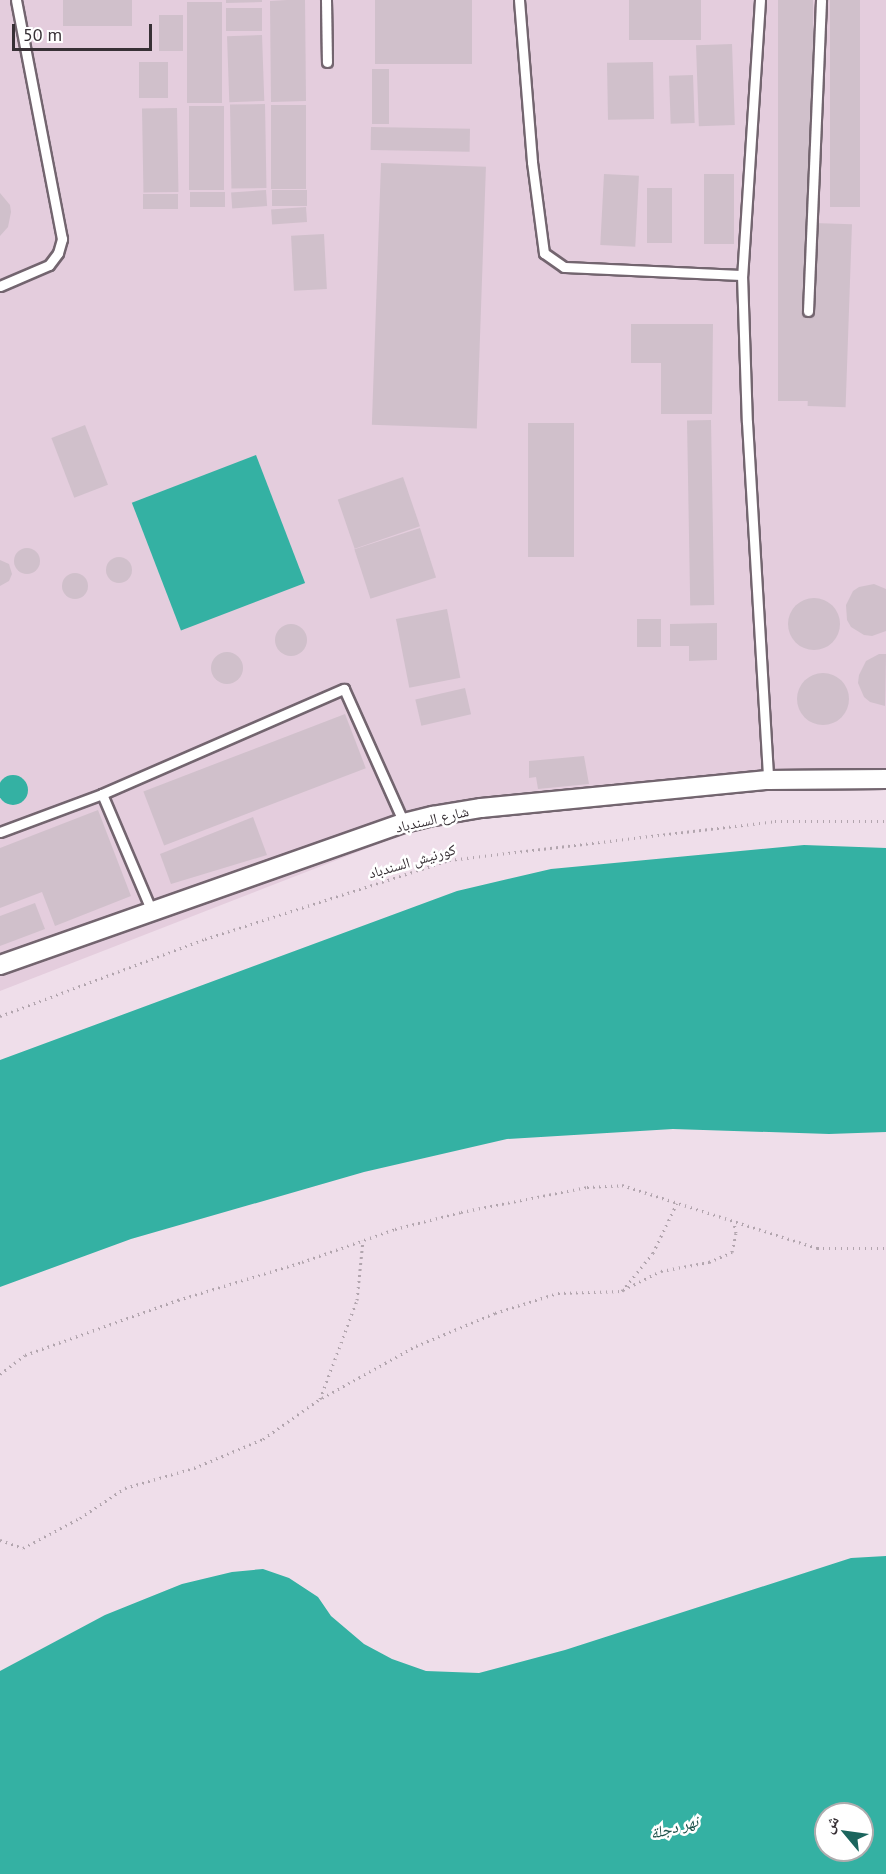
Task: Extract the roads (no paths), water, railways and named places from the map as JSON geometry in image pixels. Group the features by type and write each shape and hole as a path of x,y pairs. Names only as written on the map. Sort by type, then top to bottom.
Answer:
{"street":[{"name":"شارع السندباد","path":"0,965 404,823 481,808 768,780 886,779"}],"lane":[{"path":"0,286 49,264 58,253 63,239 16,0"},
{"path":"326,0 327,62"},
{"path":"519,0 532,162 544,253 564,267 742,275"},
{"path":"760,0 742,275 747,434 768,780"},
{"path":"808,311 821,0"},
{"path":"0,832 102,794 344,689 404,823"},
{"path":"102,794 152,912"}],"water":[{"path":"256,455 305,583 181,631 132,503"},
{"path":"13,775 24,779 28,790 24,801 13,805 2,801 -2,790 2,779"},
{"path":"804,845 886,848 886,1132 829,1134 673,1129 507,1139 364,1172 131,1239 0,1287 0,1060 457,891 551,869"},
{"name":"نهر دجلة","path":"886,1556 886,1874 0,1874 0,1671 105,1615 182,1584 232,1572 263,1569 289,1578 318,1597 331,1616 364,1644 392,1659 426,1671 479,1673 565,1650 851,1558"}]}
